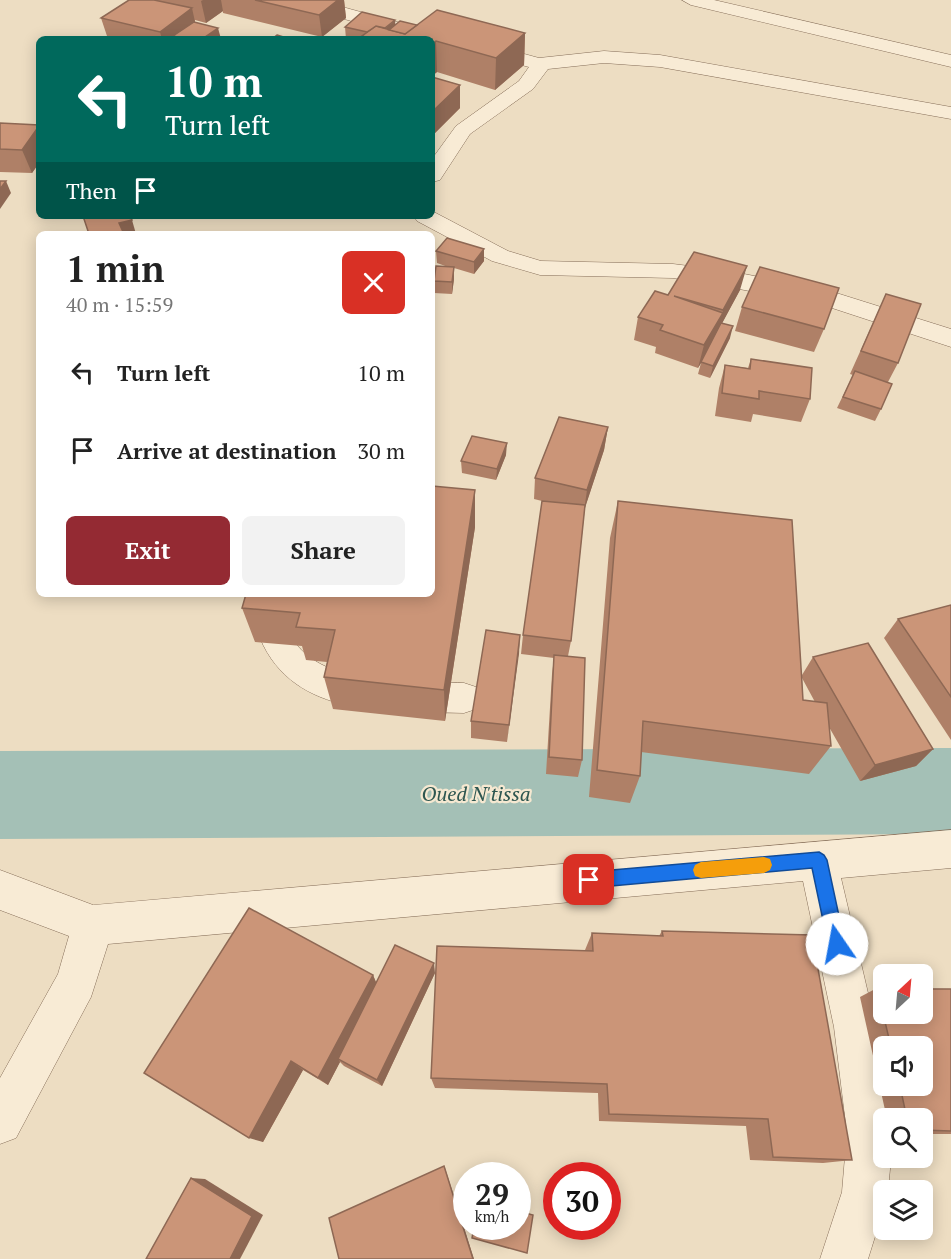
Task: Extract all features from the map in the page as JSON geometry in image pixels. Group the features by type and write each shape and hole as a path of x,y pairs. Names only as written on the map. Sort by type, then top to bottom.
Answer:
{"street":[{"path":"297,0 415,32"},
{"path":"691,0 951,61"},
{"path":"459,43 539,64 604,57 660,61 951,112"},
{"path":"435,171 463,130 526,85 537,73 539,64"},
{"path":"429,219 469,251 500,256 540,268 673,271 830,299 951,338"},
{"path":"266,597 274,638 294,668 331,688 362,693 464,698"},
{"path":"0,891 93,925 951,849"},
{"path":"819,860 855,1028 870,1133 865,1192 844,1259"},
{"path":"0,1122 76,982 93,925"}],"building":[{"path":"129,0 154,0 192,8 160,32 101,18"},
{"path":"255,0 338,0 319,15"},
{"path":"437,10 525,33 496,58 435,42 435,36 362,36 376,26 405,34"},
{"path":"362,12 395,20 385,28 376,26 367,32 345,27"},
{"path":"400,21 417,25 405,34 389,30"},
{"path":"194,22 218,28 206,36 173,36"},
{"path":"435,78 460,85 435,109"},
{"path":"0,123 36,125 36,130 22,150 0,149"},
{"path":"0,181 6,181 0,189"},
{"path":"84,219 132,220 119,223 123,231 88,231"},
{"path":"447,238 484,249 474,262 436,251"},
{"path":"694,252 747,266 723,310 674,296 723,313 704,345 660,330 663,325 638,317 655,291 668,295"},
{"path":"436,266 454,267 452,282 435,281"},
{"path":"760,267 839,288 824,329 742,307"},
{"path":"886,294 921,304 898,363 861,351"},
{"path":"721,323 733,326 713,366 701,362"},
{"path":"751,359 812,368 810,399 759,391 759,399 722,393 725,365 750,369"},
{"path":"855,371 892,384 881,409 843,397"},
{"path":"559,417 608,427 587,490 535,478"},
{"path":"472,436 507,443 497,469 461,461"},
{"path":"435,486 475,490 444,690 324,677 335,630 296,627 300,613 242,608 245,597 435,597"},
{"path":"542,501 585,505 571,641 523,635"},
{"path":"618,501 792,520 803,700 827,703 831,746 643,721 640,776 597,770"},
{"path":"951,605 951,697 898,619"},
{"path":"486,630 520,635 509,725 471,721"},
{"path":"868,643 933,749 875,765 813,657"},
{"path":"554,655 585,658 582,760 549,757"},
{"path":"249,908 373,975 318,1078 291,1061 249,1138 144,1073"},
{"path":"662,931 812,935 852,1160 773,1157 768,1119 609,1114 607,1084 431,1078 437,946 593,951 592,933 663,936"},
{"path":"395,945 434,963 377,1080 338,1059"},
{"path":"933,989 951,989 951,1131 933,1130 933,1108 905,1108 902,1096 933,1096 933,1036 888,1036 886,1024 933,1024"},
{"path":"444,1166 453,1195 453,1240 467,1240 473,1259 339,1259 329,1218"},
{"path":"191,1178 252,1216 230,1259 146,1259"},
{"path":"479,1240 529,1240 527,1253"}],"waterway":[{"name":"Oued N'tissa","path":"0,795 951,791"}],"slow traffic":[{"path":"701,870 764,865"}],"route":[{"path":"589,880 819,860 837,944"}]}
